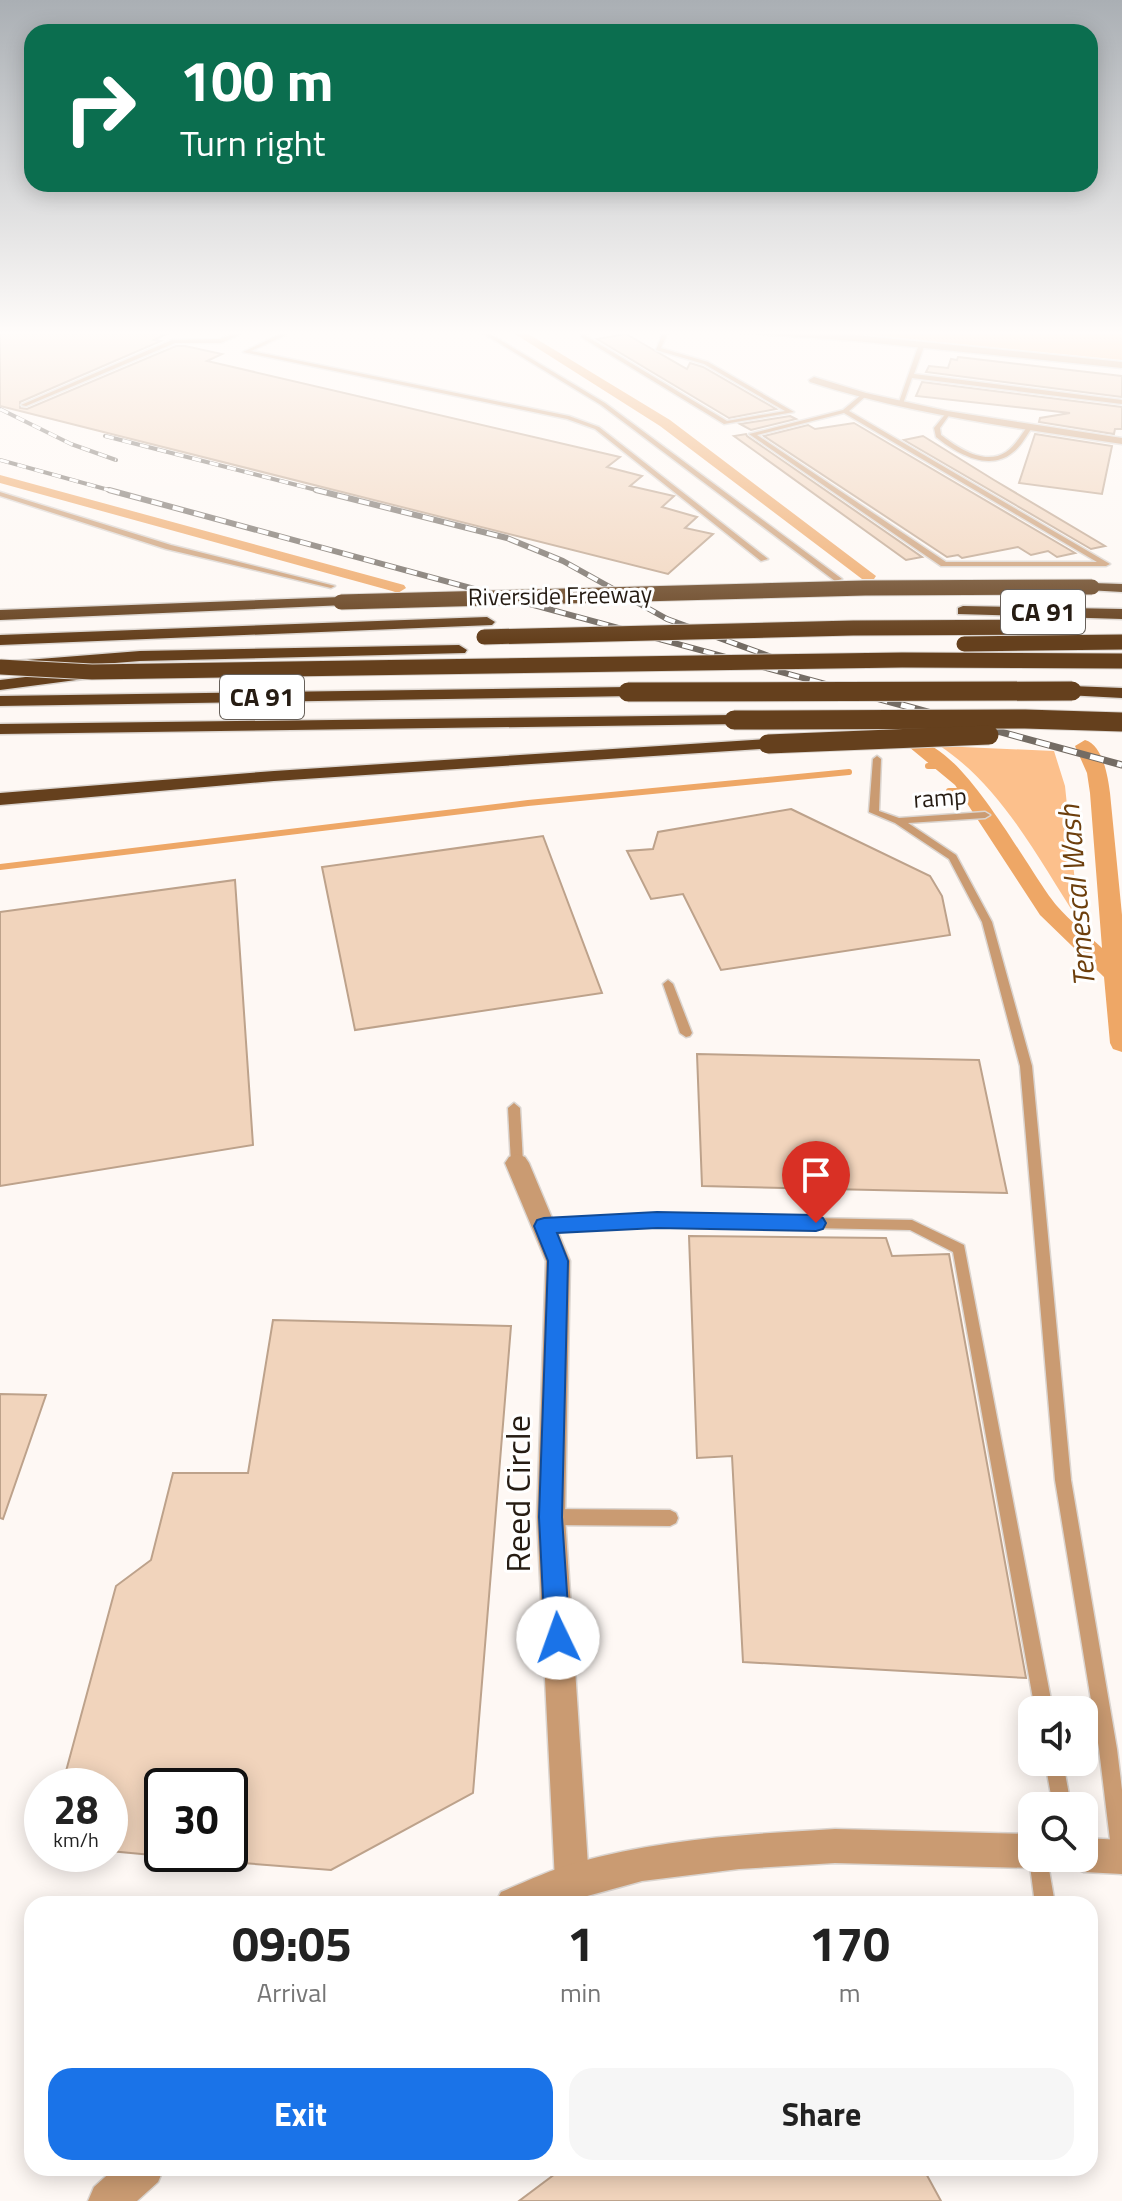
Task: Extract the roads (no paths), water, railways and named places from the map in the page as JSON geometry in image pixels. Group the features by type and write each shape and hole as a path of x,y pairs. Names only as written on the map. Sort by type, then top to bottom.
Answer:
{"highway":[{"path":"0,615 835,588 1122,588"},
{"path":"0,603 341,602"},
{"name":"Riverside Freeway","path":"0,640 486,629 963,611 1122,614"},
{"path":"0,656 486,629 1122,628"},
{"path":"0,685 159,668 460,656 1122,642"},
{"path":"0,656 91,662 590,655 1122,654"},
{"path":"140,656 993,658 1122,662 902,660 92,672 0,667 140,656"},
{"name":"CA 91","path":"0,701 628,692 1122,693"},
{"path":"0,741 464,724 1025,719 1122,722"},
{"name":"CA 91","path":"0,729 464,724"},
{"path":"0,799 274,776 768,744 1122,729"}],"street":[{"path":"1077,435 1122,441"},
{"name":"Reed Circle","path":"517,1163 558,1261 551,1517 572,1881"},
{"path":"534,1896 572,1881 642,1864 753,1851 835,1846 1018,1851"},
{"path":"1098,1857 1121,1859"},
{"path":"108,2201 135,2176"}],"lane":[{"path":"606,435 764,559"},
{"path":"644,435 838,579"},
{"path":"753,435 944,564 1106,564 884,435"},
{"path":"938,435 976,457 1000,458 1010,452 1024,435"},
{"path":"0,494 169,547 331,586"},
{"path":"877,759 874,812 898,821 953,857 987,922 1026,1066 1063,1480 1108,1749 1121,1859"},
{"name":"ramp","path":"898,821 985,815"},
{"path":"668,984 686,1033"},
{"path":"514,1108 517,1163"},
{"path":"544,1226 657,1220 912,1225 959,1249 1041,1696"},
{"path":"551,1517 670,1518"},
{"path":"1040,1872 1044,1896"}],"waterway":[{"name":"Temescal Wash","path":"681,435 868,576"},
{"path":"0,479 398,588"},
{"name":"Temescal Wash","path":"1085,746 1097,773 1100,793 1122,1043"},
{"path":"919,747 962,781 1048,910 1114,973"},
{"path":"928,766 944,766"},
{"path":"0,867 528,803 849,772"},
{"path":"949,791 969,791"}],"railway":[{"path":"52,435 116,460"},
{"path":"105,436 324,492"},
{"path":"0,460 116,492"},
{"path":"109,490 855,692"},
{"path":"316,490 507,538 563,561 667,619 777,659"},
{"path":"847,690 1122,765"}]}
